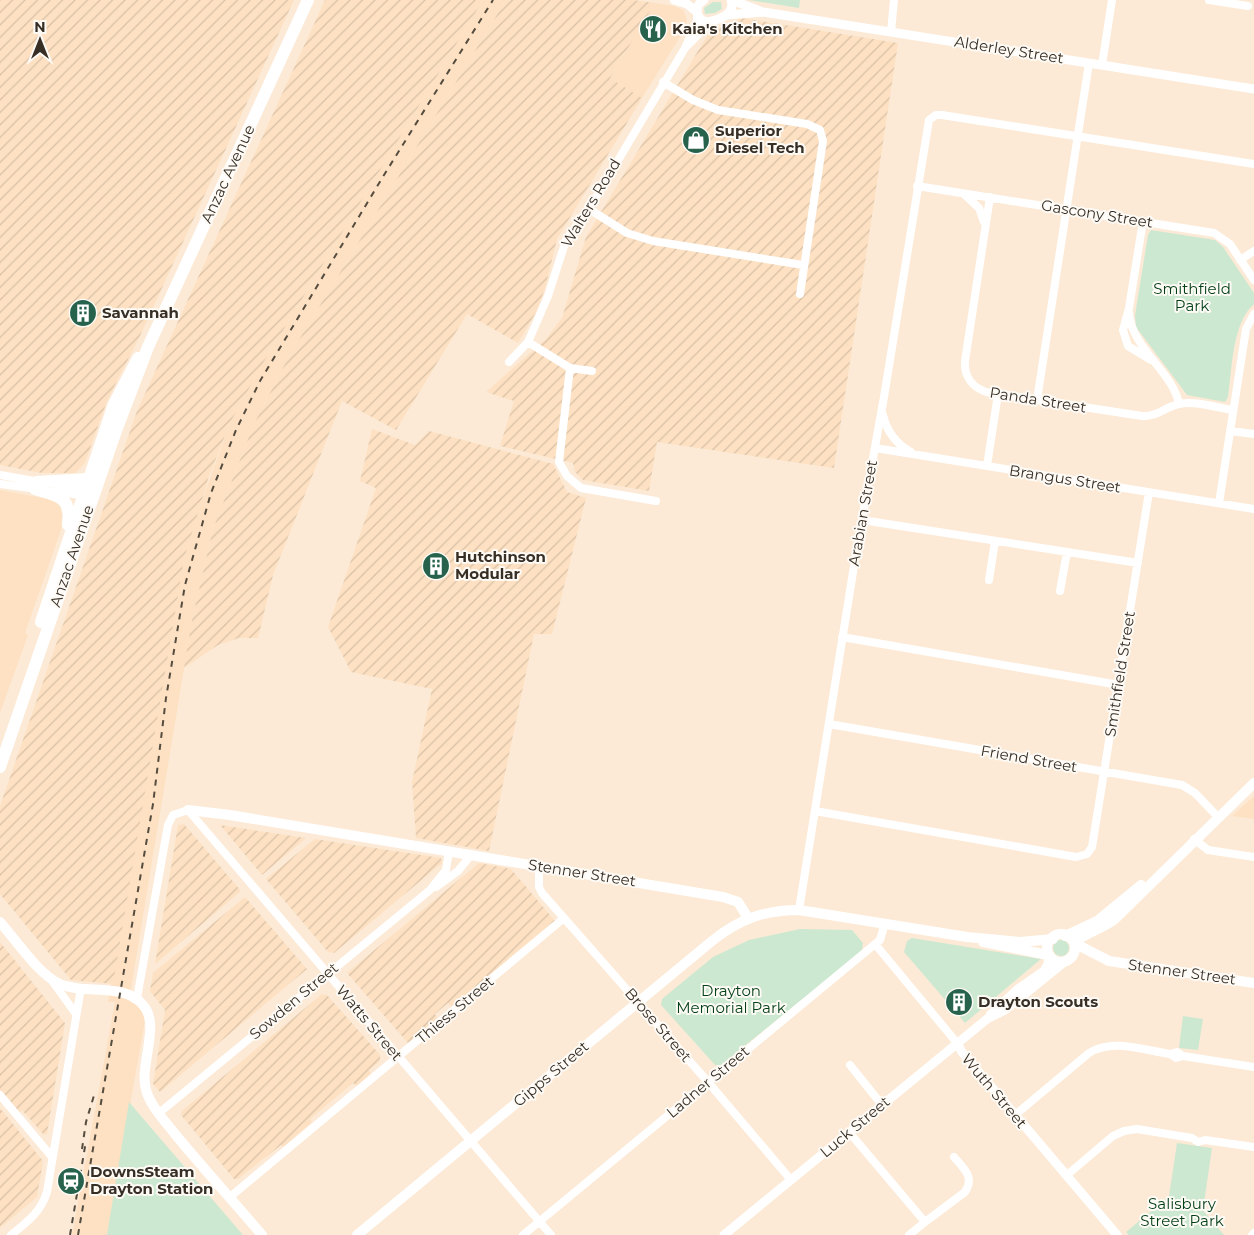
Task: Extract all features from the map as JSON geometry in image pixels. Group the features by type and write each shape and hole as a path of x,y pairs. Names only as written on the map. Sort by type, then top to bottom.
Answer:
{"highway":[{"name":"Anzac Avenue","path":"0,767 123,383 137,358 148,347 308,0"},
{"path":"36,485 89,490"},
{"path":"36,485 57,496 68,506 70,513 66,545"},
{"name":"Anzac Avenue","path":"0,748 66,545 89,490"}],"main road":[{"path":"748,918 772,911 800,910 967,937 1020,942 1065,936 1097,921 1173,859 1254,783"},
{"name":"Stenner Street","path":"188,810 230,815 729,898 740,904 748,918"},
{"path":"967,937 1048,956 1057,961 1068,959 1075,952 1076,943 1086,934 1115,918 1153,882 1173,859"},
{"name":"Gipps Street","path":"358,1235 723,932 748,918"},
{"path":"0,922 50,978 61,985 119,993 137,998 148,1010 150,1022 145,1065 145,1085 148,1097 159,1113 262,1235"},
{"path":"1093,954 1090,939 1096,930"},
{"path":"1065,936 1076,943"},
{"path":"1048,956 1047,945 1053,939"},
{"name":"Stenner Street","path":"1076,943 1093,954 1109,961 1254,983"},
{"name":"Stenner Street","path":"1068,959 1080,957 1101,962 1109,961"}],"street":[{"path":"674,0 687,4 703,21 712,21 727,14 732,8 732,0"},
{"path":"697,13 699,4 704,0"},
{"name":"Alderley Street","path":"732,0 763,12"},
{"path":"891,32 894,0"},
{"path":"1102,65 1112,0"},
{"path":"1209,0 1248,6"},
{"name":"Alderley Street","path":"727,14 763,12 1254,88"},
{"name":"Walters Road","path":"509,362 528,342 548,296 566,240 589,209 685,48 697,22 697,13"},
{"name":"Walters Road","path":"685,48 712,21"},
{"path":"1037,400 1089,63"},
{"path":"663,82 693,100 718,110 807,124 820,130 823,141 800,294"},
{"name":"Arabian Street","path":"800,910 842,638 882,408 927,125 932,117 942,115 1078,136"},
{"path":"1078,136 1254,164"},
{"name":"Gascony Street","path":"917,186 1214,233 1227,240 1254,280"},
{"path":"960,192 970,198 978,208 985,229"},
{"name":"Panda Street","path":"990,197 965,366 968,379 974,386 998,394 1142,416 1155,415 1179,404 1189,403 1234,410"},
{"path":"589,209 627,233 654,241 803,265"},
{"path":"1142,221 1129,308 1123,330 1126,342 1135,351 1151,360"},
{"path":"1240,260 1254,251"},
{"path":"1129,308 1131,325 1151,360 1174,390 1179,404"},
{"path":"1219,503 1246,329 1254,314"},
{"path":"528,342 570,368 592,371"},
{"path":"570,368 560,462 568,476 581,488 656,500"},
{"path":"987,466 998,394"},
{"path":"882,408 885,422 894,439 903,448 920,456"},
{"path":"1230,430 1254,434"},
{"name":"Brangus Street","path":"875,448 1254,509"},
{"path":"0,475 36,485"},
{"path":"0,484 36,485"},
{"name":"Smithfield Street","path":"815,811 1076,857 1087,854 1092,847 1149,492"},
{"path":"862,520 1138,564"},
{"path":"989,580 995,541"},
{"path":"1060,591 1066,552"},
{"path":"842,638 1119,685"},
{"name":"Friend Street","path":"829,724 1186,787 1195,792 1218,817"},
{"path":"137,998 168,825 173,815 188,810"},
{"name":"Watts Street","path":"188,810 551,1235"},
{"path":"1194,839 1208,850 1254,857"},
{"name":"Sowden Street","path":"430,890 446,870 449,851"},
{"name":"Sowden Street","path":"159,1113 430,890 458,871 471,855"},
{"name":"Brose Street","path":"540,866 539,887 791,1180"},
{"name":"Thiess Street","path":"230,1197 564,918"},
{"name":"Ladner Street","path":"523,1235 875,944 883,934 885,923"},
{"name":"Wuth Street","path":"875,944 957,1043 959,1049 1117,1235"},
{"name":"Luck Street","path":"724,1235 987,1019 1012,994 1044,971 1048,964 1048,956"},
{"name":"Luck Street","path":"987,1019 1005,1010 1068,959"},
{"path":"50,978 76,1014"},
{"path":"10,1235 43,1205 81,988"},
{"path":"1015,1114 1089,1053 1099,1048 1116,1046 1170,1054 1176,1058 1183,1056 1254,1067"},
{"path":"850,1065 882,1104"},
{"path":"0,1095 52,1157"},
{"path":"1066,1175 1113,1136 1124,1131 1137,1130 1192,1138 1199,1136 1205,1140 1254,1147"},
{"path":"849,1132 926,1222"},
{"path":"909,1235 965,1192 970,1185 968,1174 954,1157"}],"shaded area":[{"path":"0,0 294,0 140,336 107,401 85,463 75,473 42,473 0,465"},
{"path":"325,0 483,0 262,365 230,423 209,476 184,559 113,984 71,980 0,894 0,806 137,411"},
{"path":"483,0 506,0 288,358 254,424 213,529 192,620 129,1001 138,1005 146,1015 107,1235 72,1235 115,1002 108,1002 173,618 184,559 197,514 230,423 262,365"},
{"path":"506,0 633,0 655,3 610,78 642,98 557,239 545,289 535,314 518,343 467,314 396,430 342,401 273,575 258,638 239,638 218,645 184,668 192,620 213,529 254,424 288,358"},
{"path":"655,3 674,6 683,10 687,19 685,29 642,98 610,78"},
{"path":"741,18 898,43 834,468 657,442 649,491 583,480 575,472 573,463 500,446 514,401 486,392 546,339 562,318 586,237 710,31"},
{"path":"372,429 415,445 429,431 553,464 567,492 586,498 552,634 534,634 489,851 416,838 412,782 432,689 351,672 328,627 376,488 360,481"},
{"path":"0,490 53,500 60,507 62,515 61,530 25,633 28,635 0,713"},
{"path":"1254,796 1254,819 1232,816"},
{"path":"184,824 241,891 155,964 178,825"},
{"path":"220,825 306,838 262,875"},
{"path":"315,839 441,858 442,863 334,953 328,952 266,879"},
{"path":"479,863 511,869 555,921 452,1007 448,1003 435,1014 437,1018 408,1043 347,973"},
{"path":"245,897 307,969 160,1092 153,1084 165,1010 150,991 153,973"},
{"path":"0,942 65,1023 47,1134 44,1135 22,1110 19,1113 0,1091"},
{"path":"322,994 327,995 380,1055 380,1061 369,1070 371,1074 357,1086 353,1083 310,1119 312,1122 283,1147 281,1145 238,1179 234,1179 181,1115 182,1111"},
{"path":"0,1108 43,1161 37,1197 0,1228"}],"green space":[{"path":"749,0 800,0 799,8"},
{"path":"713,2 721,2 722,9 715,13 705,14 704,8"},
{"name":"Smithfield Park","path":"1151,230 1215,240 1223,247 1254,293 1254,304 1247,312 1237,335 1228,397 1225,402 1187,395 1136,327 1135,315 1148,235"},
{"name":"Drayton Memorial Park","path":"800,929 852,930 863,943 862,951 721,1065 715,1065 661,1005 662,999 713,957 749,940"},
{"path":"912,938 1041,959 965,1023 904,952 907,941"},
{"path":"1058,940 1064,940 1069,945 1067,954 1058,956 1053,951 1053,945"},
{"path":"1183,1016 1203,1019 1198,1050 1179,1048"},
{"path":"129,1102 243,1235 107,1235"},
{"name":"Salisbury Street Park","path":"1177,1143 1212,1148 1203,1210 1224,1235 1129,1235 1126,1232 1169,1196"}],"railway":[{"path":"78,1235 153,804 166,698 185,585 211,493 236,430 260,381 384,175 493,0"},
{"path":"82,1149 86,1122 95,1092"},
{"path":"70,1235 86,1141"}],"place":[{"name":"Kaia's Kitchen","path":"653,29"},
{"name":"Superior Diesel Tech","path":"696,140"},
{"name":"Savannah","path":"83,313"},
{"name":"Hutchinson Modular","path":"436,566"},
{"name":"Drayton Scouts","path":"959,1002"},
{"name":"DownsSteam Drayton Station","path":"71,1181"}]}
